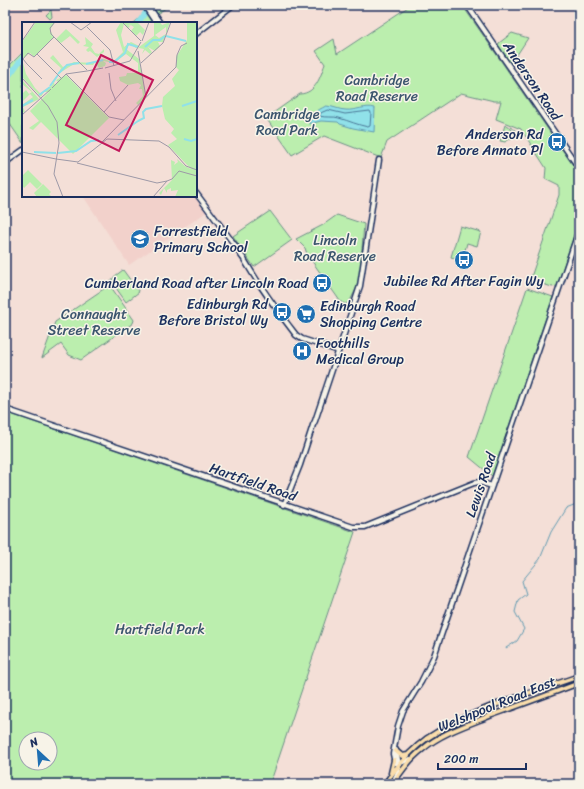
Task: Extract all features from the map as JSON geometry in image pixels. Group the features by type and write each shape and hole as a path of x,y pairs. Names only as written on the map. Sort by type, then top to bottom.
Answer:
{"main road":[{"name":"Welshpool Road East","path":"385,784 399,764 409,754 426,740 456,722 481,711 579,676"},
{"name":"Welshpool Road East","path":"394,783 416,755 437,740 463,727 579,683"},
{"path":"396,751 402,756 409,754"},
{"path":"389,777 394,760"}],"street":[{"path":"144,5 155,22"},
{"path":"197,30 230,5"},
{"path":"197,33 233,5"},
{"name":"Anderson Road","path":"467,5 579,168"},
{"path":"149,7 159,22"},
{"path":"5,164 22,152"},
{"path":"286,505 334,367 336,351 342,341 360,286 379,160"},
{"path":"197,194 296,335 302,339 336,351"},
{"name":"Lewis Road","path":"394,783 399,764 396,751 398,726 403,711 421,682 434,656 579,230"},
{"name":"Hartfield Road","path":"5,409 353,527 370,525 474,483 479,482 492,486"},
{"name":"Lewis Road","path":"394,760 393,754 396,743"},
{"path":"394,760 395,763 399,764 408,761 416,755"}],"shaded area":[{"path":"5,5 142,5 152,22 22,22 22,49 20,50 22,52 10,62 5,62"},
{"name":"Forrestfield Primary School","path":"84,197 197,197 208,211 129,265"}],"green space":[{"path":"45,5 56,5 51,10"},
{"path":"149,5 169,6 155,15 153,22 135,22 147,10"},
{"name":"Cambridge Road Reserve","path":"411,5 462,5 579,173 579,221 557,286 552,287 530,280 559,195 559,186 545,179 546,168 521,129 496,119 501,101 494,101 461,93 387,142 381,158 324,136 292,155 266,118 300,94 310,91 317,84 325,64 316,51 334,39 337,54"},
{"path":"51,10 52,17 50,19 46,15"},
{"path":"512,33 528,38 511,64 498,45"},
{"path":"22,53 22,142 5,117 5,70"},
{"path":"505,125 512,128 511,133 505,131 503,135 511,137 514,129 518,134 505,142 500,141"},
{"path":"270,211 292,240 254,267 233,236"},
{"name":"Lincoln Road Reserve","path":"337,215 364,224 360,273 357,287 349,303 347,304 340,301 307,254 305,248 296,239 323,225"},
{"path":"460,226 481,232 477,246 467,243 462,261 451,257"},
{"path":"123,270 139,292 126,302 111,281"},
{"name":"Connaught Street Reserve","path":"111,287 134,320 133,323 81,360 69,355 61,344 42,358 55,322 105,288"},
{"path":"527,288 553,297 492,476 469,457"},
{"name":"Hartfield Park","path":"5,412 355,532 270,784 5,784"}],"water":[{"path":"326,106 346,110 368,107 375,108 374,132 353,128 338,122 321,121 309,124 315,113"}],"waterway":[{"path":"139,22 151,5"},
{"path":"5,79 22,59"},
{"path":"506,648 517,641 524,629 515,612 518,600 526,594 522,581 540,559 551,532 566,508 579,503"},
{"path":"358,784 362,780"}],"place":[{"name":"Anderson Rd Before Annato Pl","path":"557,142"},
{"name":"Forrestfield Primary School","path":"140,239"},
{"name":"Jubilee Rd After Fagin Wy","path":"464,260"},
{"name":"Cumberland Road after Lincoln Road","path":"322,283"},
{"name":"Edinburgh Rd Before Bristol Wy","path":"282,312"},
{"name":"Edinburgh Road Shopping Centre","path":"306,314"},
{"name":"Foothills Medical Group","path":"302,351"}],"park label":[{"name":"Cambridge Road Park","path":"287,122"}]}
